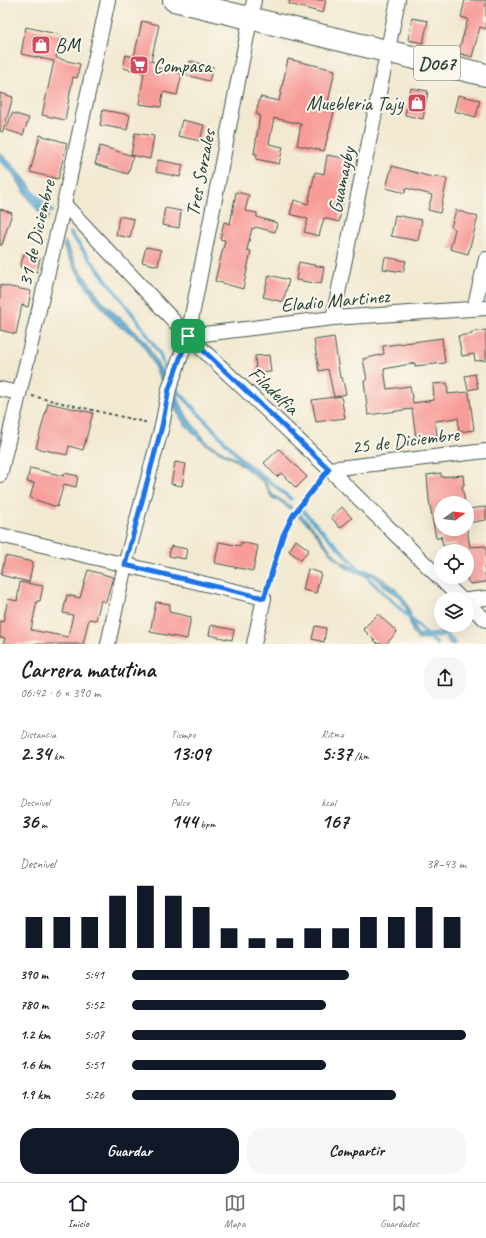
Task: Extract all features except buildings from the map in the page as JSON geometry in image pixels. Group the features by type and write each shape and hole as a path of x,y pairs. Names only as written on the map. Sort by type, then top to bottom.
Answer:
{"main road":[{"name":"D067","path":"174,0 252,9 388,50 486,75"}],"street":[{"name":"31 de Diciembre","path":"0,475 64,204 108,0"},
{"name":"Guamayby","path":"333,318 398,0"},
{"name":"Tres Sorzales","path":"108,644 125,565 162,426 169,389 188,336 252,9"},
{"name":"Filadelfia","path":"64,204 188,336 329,469 454,592"},
{"path":"480,309 486,259"},
{"name":"Eladio Martinez","path":"188,336 333,318 480,309"},
{"path":"0,389 19,393"},
{"name":"25 de Diciembre","path":"329,469 486,451"},
{"path":"0,535 264,598 254,644"},
{"path":"474,599 486,598"},
{"path":"474,610 486,620"}],"path":[{"path":"19,393 162,426"},
{"path":"264,598 283,535 293,515 329,469"}],"water":[{"path":"0,153 23,177 40,203 49,212 47,221 34,206 0,158"},
{"path":"65,241 77,266 105,304 145,340 163,374 161,381 148,353 141,343 135,336 121,328 112,319 88,289 67,255 63,246"},
{"path":"174,390 188,418 208,443 237,459 265,481 272,494 292,507 290,510 281,502 272,498 264,483 236,461 205,444 185,425 170,402"},
{"path":"300,514 341,561 378,575 388,582 400,594 406,601 415,630 418,634 447,634 456,644 450,644 444,636 418,640 412,631 406,609 401,599 370,575 360,574 346,568 332,555 311,527 298,516"}],"waterway":[{"path":"0,160 11,170"},
{"path":"32,191 52,211"},
{"path":"70,233 138,321 160,354 166,374"},
{"path":"174,387 241,459 291,499"},
{"path":"303,511 369,579 437,644"}],"place":[{"name":"BM","path":"41,45"},
{"name":"Compasa","path":"139,65"},
{"name":"Muebleria Tajy","path":"417,103"}],"route":[{"path":"188,336 329,469 293,515 283,535 264,598 125,565 162,426 169,389 178,368 188,336"}]}
